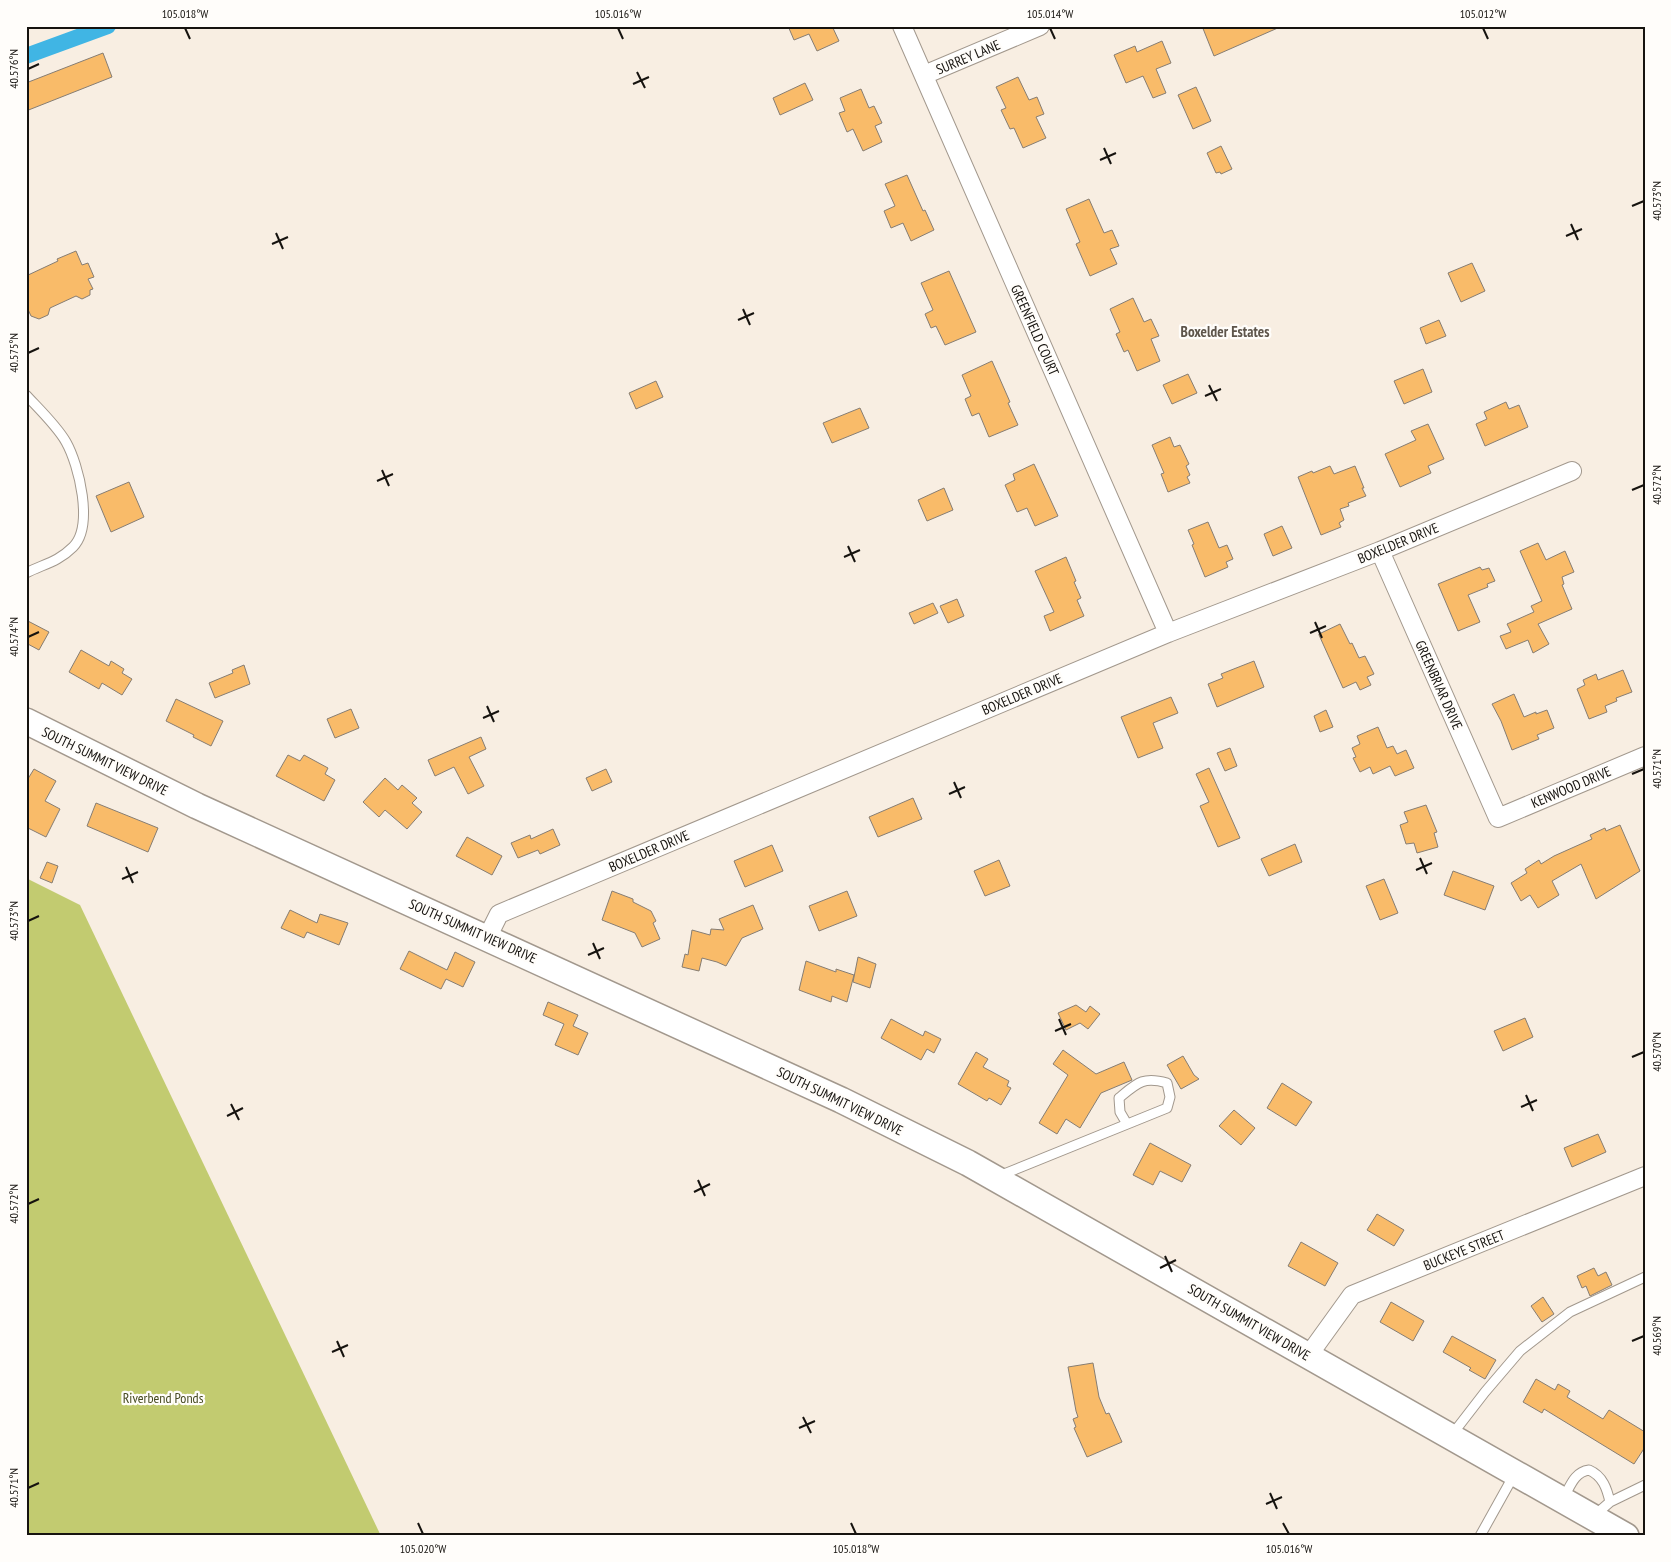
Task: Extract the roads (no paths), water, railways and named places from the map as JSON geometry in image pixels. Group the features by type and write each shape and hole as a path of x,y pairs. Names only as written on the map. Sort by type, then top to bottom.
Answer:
{"street":[{"name":"GREENFIELD COURT","path":"902,26 1168,633"},
{"name":"SURREY LANE","path":"924,75 1040,26"},
{"name":"BOXELDER DRIVE","path":"487,938 499,914 1168,633 1380,551 1572,471"},
{"name":"GREENBRIAR DRIVE","path":"1380,551 1498,818"},
{"name":"SOUTH SUMMIT VIEW DRIVE","path":"26,721 197,806 841,1100 968,1163 1562,1500 1601,1510 1626,1536"},
{"name":"KENWOOD DRIVE","path":"1498,818 1645,756"},
{"name":"BUCKEYE STREET","path":"1308,1356 1352,1295 1645,1176"}],"lane":[{"path":"26,395 66,442 80,478 84,512 83,526 75,546 58,560 26,573"},
{"path":"995,1178 1167,1108 1170,1097 1167,1083 1152,1079 1140,1082 1119,1098 1120,1112 1127,1124"},
{"path":"1451,1437 1485,1392 1520,1351 1570,1312 1645,1277"},
{"path":"1562,1500 1576,1476 1583,1471 1590,1470 1605,1485 1601,1510"},
{"path":"1480,1536 1516,1473"},
{"path":"1601,1510 1645,1485"}],"waterway":[{"path":"26,56 108,26"}],"district":[{"name":"Boxelder Estates","path":"1225,332"}],"park label":[{"name":"Riverbend Ponds","path":"163,1398"}]}
